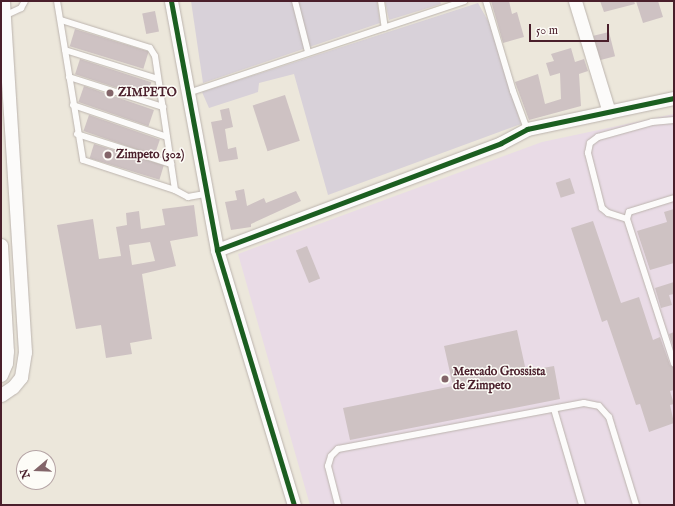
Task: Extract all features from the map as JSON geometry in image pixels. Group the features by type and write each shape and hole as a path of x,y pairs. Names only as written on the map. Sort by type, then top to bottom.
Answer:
{"street":[{"path":"1,395 13,387 21,377 25,352 3,1"},
{"path":"171,1 186,94 217,250 294,505"},
{"path":"575,1 609,112"},
{"path":"217,250 501,143 527,129 674,98"},
{"path":"1,245 7,351 6,363 1,375"}],"lane":[{"path":"4,16 21,8 25,1"},
{"path":"58,1 80,154 87,163 174,190 188,197 205,194"},
{"path":"295,1 308,52"},
{"path":"381,1 385,28"},
{"path":"186,94 464,1"},
{"path":"486,1 512,91 527,129"},
{"path":"61,20 150,48 155,56 174,190"},
{"path":"65,50 158,79"},
{"path":"69,77 163,108"},
{"path":"73,105 167,137"},
{"path":"628,219 608,213 602,208 588,153 590,143 598,137 613,132 652,122 674,120"},
{"path":"78,134 171,164"},
{"path":"674,198 629,212 628,219 674,364"},
{"path":"338,505 328,466 330,456 338,449 584,403 599,406 609,417 636,505"},
{"path":"554,409 582,505"}],"shaded area":[{"path":"191,1 377,1 380,23 203,83"},
{"path":"385,1 440,1 441,4 389,20"},
{"path":"478,3 491,26 521,124 328,195 294,74 259,83 258,92 209,108 202,92"},
{"name":"Mercado Grossista de Zimpeto","path":"674,114 674,505 310,505 238,254 542,142"}],"building":[{"path":"491,1 509,1 512,14 517,12 524,37 503,43"},
{"path":"600,1 634,1 635,4 604,12"},
{"path":"636,1 658,1 663,17 643,23"},
{"path":"155,11 159,32 146,34 142,13"},
{"path":"75,29 149,52 143,69 70,46"},
{"path":"609,32 615,56 600,60 593,36"},
{"path":"571,48 575,62 584,59 588,71 579,74 581,106 529,120 515,82 538,74 545,104 561,99 560,73 550,76 546,63 554,61 551,54"},
{"path":"80,59 151,82 146,97 75,74"},
{"path":"84,86 154,110 148,126 78,102"},
{"path":"285,95 300,141 267,151 253,106"},
{"path":"229,108 233,127 225,129 228,149 236,147 238,159 219,162 211,122 222,120 220,110"},
{"path":"89,115 160,139 154,155 83,131"},
{"path":"94,144 164,165 159,180 90,158"},
{"path":"570,178 575,193 561,198 556,183"},
{"path":"244,189 247,206 264,198 266,203 296,191 301,201 251,224 251,227 231,230 225,202 237,200 235,191"},
{"path":"194,205 198,236 170,241 176,266 142,274 152,339 130,343 132,354 106,358 101,325 76,329 57,225 93,219 99,259 121,256 116,227 127,225 126,213 139,211 141,229 165,225 162,209","holes":["150,242 155,261 132,265 129,245"]},
{"path":"674,209 674,263 650,270 637,231 667,222 664,212"},
{"path":"593,221 621,303 639,297 653,340 660,337 670,365 674,368 674,390 670,391 674,404 670,405 674,423 649,432 640,404 636,405 607,320 602,322 571,228"},
{"path":"307,246 320,278 309,283 296,250"},
{"path":"674,282 674,294 669,295 672,305 661,308 655,288"},
{"path":"517,330 526,371 554,366 560,399 350,440 343,408 453,386 444,346"},
{"path":"674,332 674,349 669,334"}],"cycle path":[{"path":"171,1 217,250 294,505"},
{"path":"217,250 501,143 527,129 674,98"}],"place":[{"name":"ZIMPETO","path":"110,93"},
{"name":"Zimpeto (302)","path":"108,155"},
{"name":"Mercado Grossista de Zimpeto","path":"445,379"}]}
